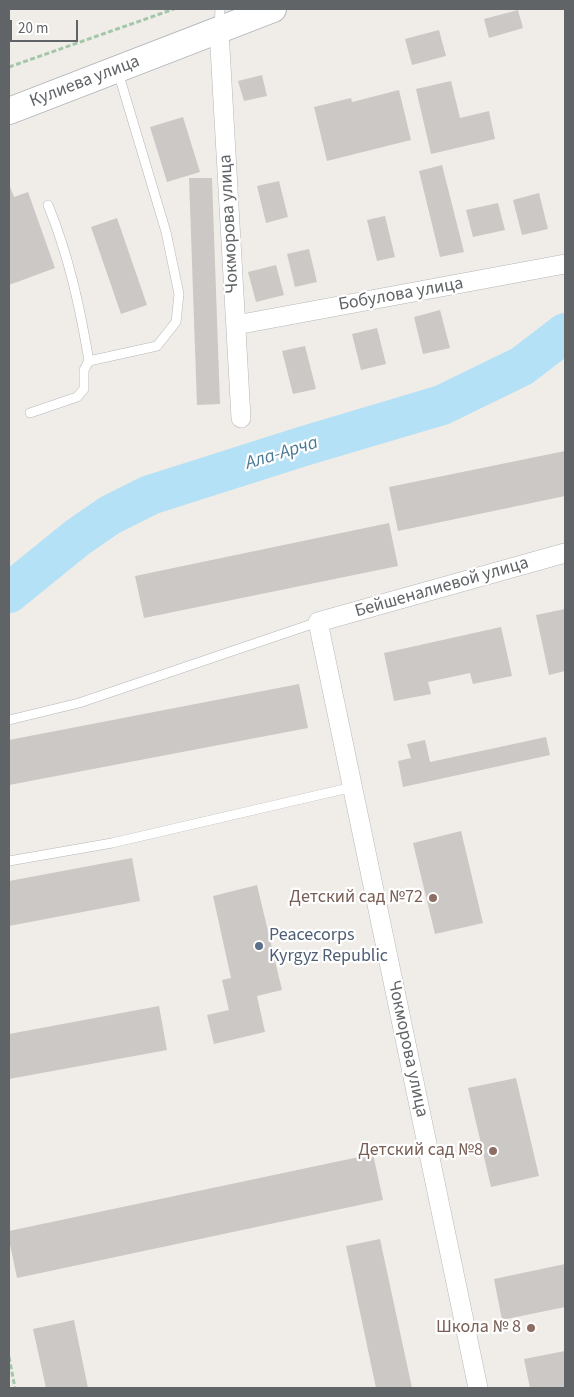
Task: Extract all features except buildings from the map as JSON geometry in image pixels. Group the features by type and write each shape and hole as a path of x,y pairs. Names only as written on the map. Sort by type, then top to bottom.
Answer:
{"main road":[{"name":"Кулиева улица","path":"9,111 118,69 220,20 273,9"}],"street":[{"name":"Чокморова улица","path":"220,20 241,418"},
{"name":"Бобулова улица","path":"236,325 565,264"},
{"name":"Бейшеналиевой улица","path":"318,622 565,553"},
{"name":"Чокморова улица","path":"318,622 478,1388"}],"lane":[{"path":"89,361 157,346 176,322 180,294 166,232 118,69"},
{"path":"30,413 77,397 84,389 84,370 89,361 80,313 62,239 48,205"},
{"path":"9,720 79,703 318,622"},
{"path":"9,861 112,843 352,787"}],"path":[{"path":"9,67 174,9"},
{"path":"9,1358 15,1388"}],"waterway":[{"name":"Ала-Арча","path":"9,593 78,537 110,515 150,495 442,405 522,366 565,333"}],"place":[{"name":"Детский сад №72","path":"433,898"},
{"name":"Peacecorps Kyrgyz Republic","path":"259,946"},
{"name":"Детский сад №8","path":"493,1151"},
{"name":"Школа № 8","path":"531,1328"}]}
